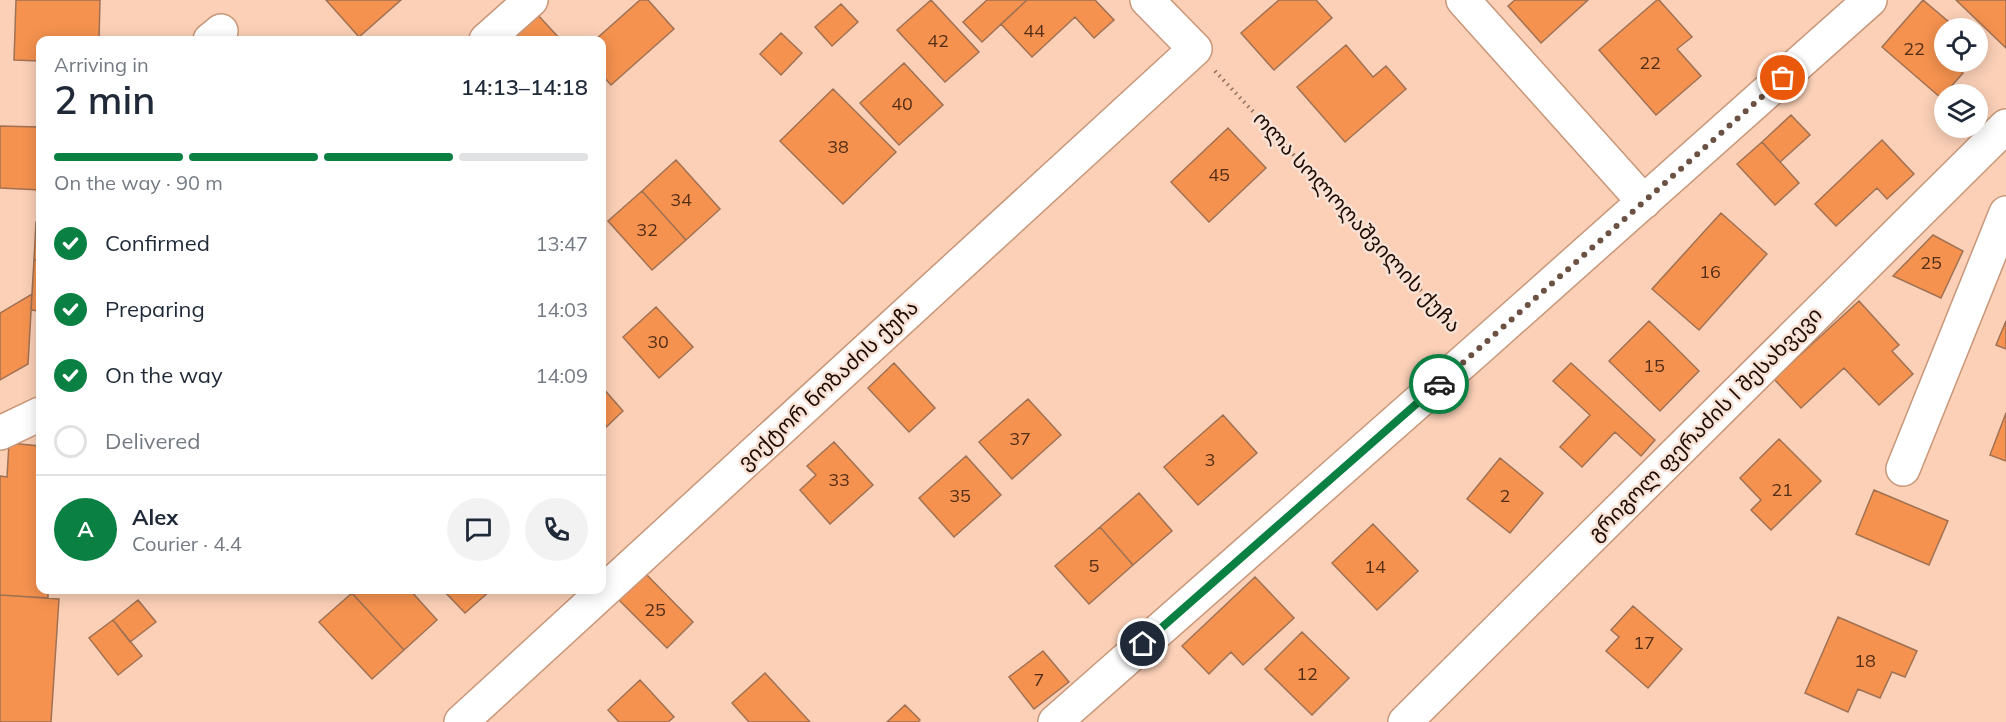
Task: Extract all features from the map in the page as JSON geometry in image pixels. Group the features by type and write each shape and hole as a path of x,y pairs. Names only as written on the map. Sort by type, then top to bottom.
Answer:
{"street":[{"path":"490,36 531,0"},
{"path":"1147,0 1195,49"},
{"path":"1462,0 1644,202"},
{"name":"ოლა სოლოღაშვილის ქუჩა","path":"1478,350 1870,0"},
{"name":"ვიქტორ ნოზაძის ქუჩა","path":"606,589 1195,49"},
{"name":"გრიგოლ ფერაძის I შესახვევი","path":"1405,722 2002,137"},
{"path":"1903,469 2006,213"},
{"path":"1055,722 1478,350"},
{"path":"0,434 36,416"},
{"name":"ვიქტორ ნოზაძის ქუჩა","path":"461,722 601,594"}],"path":[{"name":"ოლა სოლოღაშვილის ქუჩა","path":"1195,49 1478,350"}],"building":[{"path":"16,0 100,0 99,36 36,36 36,61 14,60"},
{"path":"326,0 401,0 360,36"},
{"path":"640,0 648,0 674,29 611,85 606,79 606,36 600,36"},
{"path":"931,0 979,52 945,82 897,30"},
{"path":"987,0 1027,0 982,42 963,22"},
{"path":"1027,0 1095,0 1114,20 1094,38 1075,17 1032,57 1001,24"},
{"path":"1279,0 1316,0 1332,18 1274,70 1241,33"},
{"path":"1515,0 1588,0 1541,43 1508,6"},
{"path":"1657,0 1692,37 1677,49 1701,76 1656,115 1599,50"},
{"path":"1923,0 1944,18 1934,18 1934,72 1963,73 1953,84 1934,84 1934,92 1882,47"},
{"path":"1956,0 2006,0 2006,48 1988,31 1988,18 1975,18"},
{"path":"841,4 858,22 832,46 815,27"},
{"path":"537,14 557,36 512,36"},
{"path":"781,33 802,53 781,75 760,54"},
{"path":"1346,45 1373,77 1386,66 1406,89 1345,142 1297,87"},
{"path":"904,63 943,105 899,145 860,103"},
{"path":"833,89 896,152 843,204 780,141"},
{"path":"1791,115 1810,135 1780,162 1762,142"},
{"path":"0,126 36,127 36,190 0,188"},
{"path":"1228,128 1266,168 1209,222 1171,182"},
{"path":"1882,140 1914,174 1887,199 1877,188 1836,226 1815,204"},
{"path":"1762,142 1799,183 1775,205 1737,164"},
{"path":"676,160 720,209 686,240 642,191"},
{"path":"642,191 686,240 652,270 608,221"},
{"path":"1721,213 1767,254 1699,330 1652,289"},
{"path":"36,222 36,260 34,260"},
{"path":"1933,235 1963,251 1941,298 1893,276"},
{"path":"34,260 36,260 36,311 31,310"},
{"path":"32,294 28,364 0,380 0,313"},
{"path":"1859,301 1899,345 1892,351 1913,374 1879,405 1844,368 1801,408 1774,379"},
{"path":"656,307 693,347 659,378 623,337"},
{"path":"1649,321 1699,371 1660,411 1609,361"},
{"path":"2006,321 2006,349 1996,345"},
{"path":"894,363 935,408 909,432 868,388"},
{"path":"1571,363 1655,440 1641,456 1615,432 1582,467 1560,447 1590,415 1553,381"},
{"path":"606,392 623,411 606,427"},
{"path":"1028,399 1061,435 1012,479 979,442"},
{"path":"2006,413 2006,461 1990,455"},
{"path":"1223,415 1257,453 1198,505 1164,467"},
{"path":"1779,439 1821,481 1771,530 1751,510 1761,500 1740,478"},
{"path":"834,442 873,485 830,524 800,490 816,475 807,466"},
{"path":"9,443 36,446 36,594 48,594 48,598 0,595 0,476 7,477"},
{"path":"966,456 1001,495 954,537 919,498"},
{"path":"1500,458 1543,493 1510,533 1467,499"},
{"path":"1874,490 1948,521 1929,565 1856,534"},
{"path":"1139,493 1172,531 1133,565 1100,527"},
{"path":"1373,524 1418,571 1377,610 1332,563"},
{"path":"1100,527 1133,565 1089,604 1055,566"},
{"path":"643,571 693,622 667,648 616,597"},
{"path":"1255,577 1294,618 1243,665 1231,652 1209,674 1182,646"},
{"path":"353,594 414,594 437,620 404,650"},
{"path":"353,594 404,650 372,679 319,622"},
{"path":"447,594 486,594 465,613"},
{"path":"0,595 59,599 51,722 0,722"},
{"path":"138,600 156,622 130,642 113,620"},
{"path":"1633,606 1682,649 1648,688 1606,651 1619,637 1611,630"},
{"path":"1838,617 1917,651 1905,677 1892,672 1880,698 1858,689 1848,712 1805,693"},
{"path":"113,620 142,656 118,675 89,638"},
{"path":"1302,632 1349,678 1312,715 1265,669"},
{"path":"1043,651 1069,682 1034,709 1009,677"},
{"path":"765,673 810,722 749,722 732,703"},
{"path":"640,680 674,717 668,722 619,722 608,710"},
{"path":"905,705 920,720 918,722 887,722"}],"way so far":[{"path":"1439,384 1783,78"}],"route":[{"path":"1143,644 1439,384"}]}
